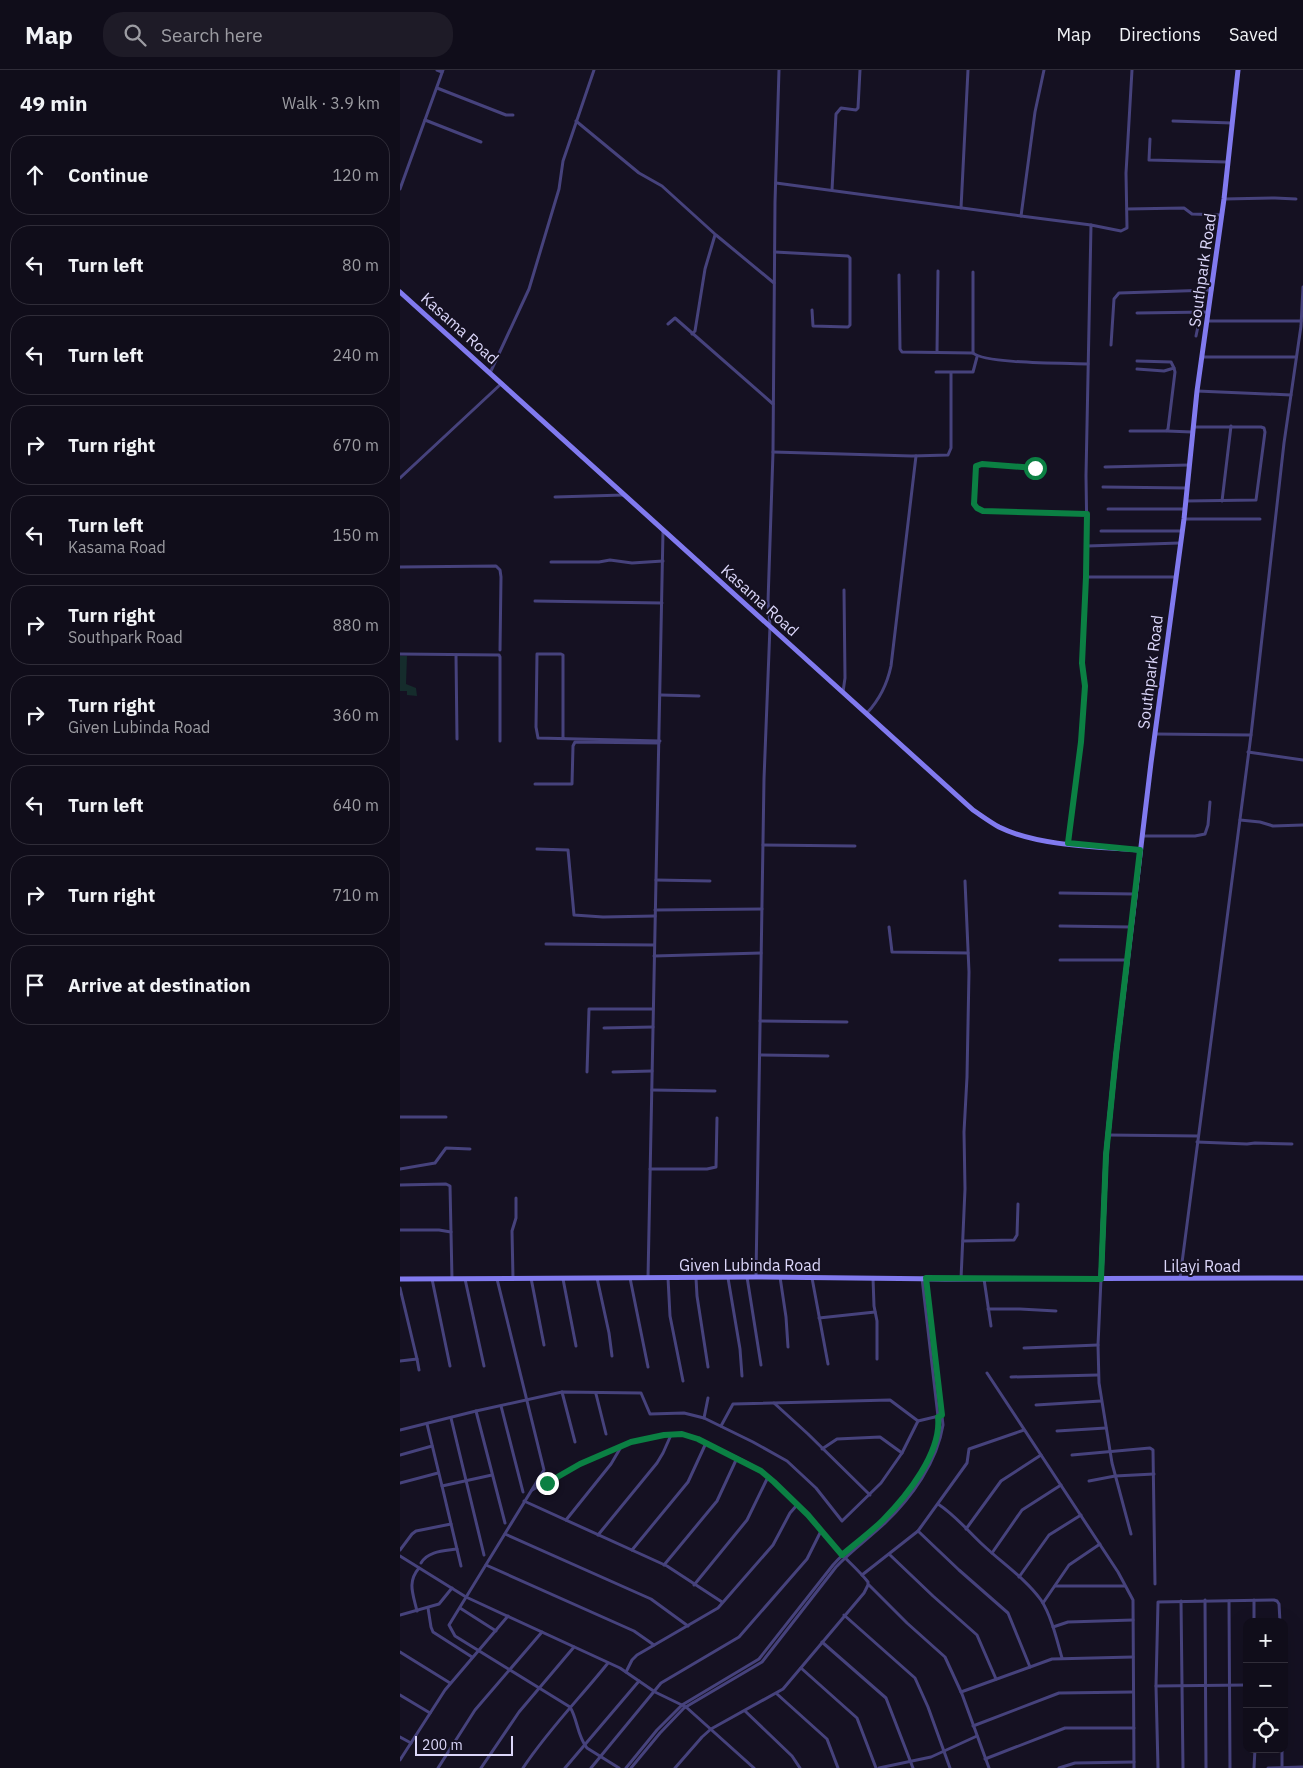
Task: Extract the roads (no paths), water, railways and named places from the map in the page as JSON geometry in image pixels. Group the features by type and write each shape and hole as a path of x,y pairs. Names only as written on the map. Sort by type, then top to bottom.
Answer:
{"street":[{"path":"400,189 437,88 442,71 437,70"},
{"path":"490,372 528,289 559,189 563,161 594,70"},
{"path":"756,1277 763,845 770,626 768,602 773,452 779,70"},
{"path":"832,190 836,114 842,108 856,110 858,108 860,70"},
{"path":"961,208 968,70"},
{"path":"1021,216 1035,112 1044,70"},
{"path":"776,183 1125,230 1127,225 1126,173 1132,70"},
{"name":"Southpark Road","path":"1101,1279 1108,1135 1135,894 1175,577 1184,520 1197,391 1224,200 1238,70"},
{"path":"437,88 513,116"},
{"path":"425,120 481,142"},
{"path":"576,121 638,173 662,186 716,235 775,283"},
{"path":"1173,121 1232,123"},
{"path":"1150,139 1149,160 1227,162"},
{"path":"1224,200 1296,199"},
{"path":"1127,209 1184,208 1192,214 1222,215"},
{"path":"1068,843 1081,742 1085,686 1082,663 1087,546 1086,476 1091,225"},
{"path":"692,334 695,331 706,268 716,235"},
{"path":"775,252 848,256 850,258 850,325 848,327 813,326 812,310"},
{"path":"938,271 938,352"},
{"path":"972,272 973,353"},
{"path":"899,275 900,351 902,352 973,353 976,356 1005,360 1088,364"},
{"path":"1180,1278 1240,820 1301,320 1303,287"},
{"path":"1111,345 1114,299 1118,293 1212,290"},
{"name":"Kasama Road","path":"400,292 502,382 973,810 993,824 1008,831 1032,838 1140,850"},
{"path":"1196,336 1201,312"},
{"path":"1137,313 1209,312"},
{"path":"668,324 675,318 773,404"},
{"path":"1208,321 1301,320"},
{"path":"936,372 973,372 976,356"},
{"path":"1202,357 1296,357"},
{"path":"1137,361 1171,362 1174,368 1168,429 1166,431"},
{"path":"1136,369 1164,371 1174,368"},
{"path":"773,452 944,456 950,453 951,448 950,372"},
{"path":"400,478 502,382"},
{"path":"1197,391 1291,395"},
{"path":"1130,431 1193,430 1231,426 1261,427 1265,432 1256,500 1186,501"},
{"path":"1222,501 1231,426"},
{"path":"866,714 882,694 891,666 916,456"},
{"path":"1035,468 982,464 976,466 974,504 983,511 1087,514"},
{"path":"1105,467 1189,465"},
{"path":"1103,487 1187,488"},
{"path":"555,497 625,495"},
{"path":"1108,509 1185,509"},
{"path":"1184,520 1260,519"},
{"path":"648,1278 663,529"},
{"path":"1102,531 1182,531"},
{"path":"1087,546 1180,543"},
{"path":"551,562 599,562 610,560 632,563 663,561"},
{"path":"400,566 496,566 500,570 501,577 500,650"},
{"path":"1086,577 1175,577"},
{"path":"844,590 844,692"},
{"path":"535,601 662,604"},
{"path":"400,654 496,655 500,657 500,741"},
{"path":"456,654 457,739"},
{"path":"563,738 563,655 538,654 536,733 540,739 563,738 660,742"},
{"path":"661,695 698,696"},
{"path":"1155,734 1250,736"},
{"path":"536,784 572,784 572,746 575,742 660,742"},
{"path":"1248,752 1303,760"},
{"path":"1143,836 1195,836 1205,834 1208,825 1210,802"},
{"path":"1240,820 1260,822 1273,826 1303,825"},
{"path":"763,845 855,846"},
{"path":"537,849 568,850 574,915 602,917 655,916"},
{"path":"656,880 710,880"},
{"path":"962,1278 969,982 965,881"},
{"path":"1060,893 1135,894"},
{"path":"655,910 762,909"},
{"path":"1060,926 1132,927"},
{"path":"889,927 892,952 968,954"},
{"path":"546,944 654,945"},
{"path":"654,956 761,953"},
{"path":"1060,960 1128,960"},
{"path":"587,1072 589,1009 653,1010"},
{"path":"760,1021 847,1022"},
{"path":"604,1028 653,1027"},
{"path":"760,1054 828,1056"},
{"path":"613,1072 652,1071"},
{"path":"652,1090 715,1090"},
{"path":"400,1117 446,1117"},
{"path":"650,1169 707,1169 716,1167 717,1118"},
{"path":"1108,1135 1198,1136"},
{"path":"1197,1142 1292,1144"},
{"path":"400,1169 435,1163 446,1148 470,1150"},
{"path":"400,1185 449,1185 451,1192 452,1279"},
{"path":"513,1278 512,1231 516,1218 516,1198"},
{"path":"963,1241 1014,1240 1017,1235 1018,1204"},
{"path":"400,1230 452,1232"},
{"path":"668,1277 670,1316 682,1381"},
{"path":"696,1277 697,1296 708,1367"},
{"path":"728,1277 740,1349 742,1376"},
{"path":"747,1277 761,1365"},
{"path":"780,1277 788,1347"},
{"name":"Given Lubinda Road","path":"400,1279 780,1277 1101,1279"},
{"path":"465,1278 484,1366"},
{"path":"497,1278 544,1470 449,1625 450,1630 455,1636 571,1708 576,1717 584,1744 619,1768"},
{"path":"531,1278 544,1346"},
{"path":"563,1278 576,1346"},
{"path":"597,1278 612,1356"},
{"path":"630,1278 648,1368"},
{"path":"812,1278 828,1364"},
{"path":"873,1278 877,1321 877,1359"},
{"path":"626,1768 657,1730 682,1705 759,1659 843,1556 883,1520 913,1485 932,1452 936,1441 940,1416 924,1278"},
{"name":"Lilayi Road","path":"1101,1279 1303,1278"},
{"path":"432,1279 450,1366"},
{"path":"984,1279 991,1326"},
{"path":"1101,1279 1098,1345 1098,1375 1101,1402 1115,1476 1131,1534"},
{"path":"400,1288 418,1359 419,1370"},
{"path":"988,1309 1056,1312"},
{"path":"819,1318 876,1312"},
{"path":"1024,1348 1098,1345"},
{"path":"400,1361 418,1359"},
{"path":"988,1373 1100,1544 1133,1600 1134,1768"},
{"path":"1011,1377 1098,1375"},
{"path":"562,1392 575,1442"},
{"path":"400,1430 562,1392 596,1394 641,1393 650,1414 684,1412 704,1418 787,1461 816,1488 842,1521 881,1483 902,1453 918,1421"},
{"path":"596,1394 606,1434"},
{"path":"704,1418 708,1398"},
{"path":"721,1426 733,1404 890,1400 918,1421 940,1416"},
{"path":"1036,1404 1101,1402"},
{"path":"773,1403 808,1434 870,1495"},
{"path":"501,1406 523,1492"},
{"path":"476,1412 505,1523"},
{"path":"451,1418 484,1555"},
{"path":"427,1424 461,1566"},
{"path":"1057,1431 1106,1428"},
{"path":"862,1576 918,1531 968,1463 969,1449 1024,1430"},
{"path":"532,1490 580,1464 631,1442 671,1435 682,1434 737,1458 768,1477 798,1505 868,1582 868,1585 945,1657 974,1726 989,1768"},
{"path":"598,1535 657,1463 671,1435"},
{"path":"822,1449 837,1439 880,1437 902,1453"},
{"path":"632,1550 688,1482 706,1443"},
{"path":"400,1455 432,1446"},
{"path":"566,1520 611,1464 622,1446"},
{"path":"1072,1455 1152,1449 1155,1584"},
{"path":"966,1529 1001,1481 1041,1455"},
{"path":"664,1565 717,1501 737,1458"},
{"path":"400,1483 438,1472"},
{"path":"1089,1481 1115,1476 1154,1474"},
{"path":"442,1486 492,1475"},
{"path":"694,1585 747,1520 768,1477"},
{"path":"992,1553 1022,1510 1061,1485"},
{"path":"524,1501 664,1565 722,1602"},
{"path":"938,1504 947,1510 1019,1577 1043,1603 1062,1658"},
{"path":"626,1672 632,1660 654,1645 712,1612 774,1545 790,1513 798,1505"},
{"path":"1019,1577 1049,1535 1081,1515"},
{"path":"400,1550 416,1531 451,1524"},
{"path":"591,1768 661,1683 739,1637 806,1559 821,1531"},
{"path":"918,1531 1008,1613 1030,1667"},
{"path":"505,1534 651,1599 688,1626"},
{"path":"1043,1603 1069,1565 1100,1544"},
{"path":"421,1563 425,1556 429,1554 457,1549"},
{"path":"890,1555 977,1635 996,1678"},
{"path":"400,1556 466,1597 608,1663 626,1672 655,1692 686,1707 754,1768"},
{"path":"631,1768 660,1733 686,1707 762,1662 843,1556"},
{"path":"486,1565 634,1632 654,1645"},
{"path":"417,1611 411,1582 419,1568"},
{"path":"675,1768 711,1729 783,1689 868,1585"},
{"path":"1054,1586 1126,1586"},
{"path":"400,1615 440,1604 452,1588"},
{"path":"1158,1768 1157,1604 1159,1602 1205,1600 1277,1600 1280,1618"},
{"path":"1205,1600 1206,1768"},
{"path":"1254,1600 1254,1618"},
{"path":"1181,1601 1183,1768"},
{"path":"1229,1601 1230,1768"},
{"path":"428,1608 433,1632 472,1657"},
{"path":"460,1608 496,1631"},
{"path":"844,1615 915,1678 950,1768"},
{"path":"400,1760 450,1683 472,1657 480,1651 508,1616"},
{"path":"1052,1627 1068,1622 1133,1620"},
{"path":"438,1768 475,1710 542,1632"},
{"path":"822,1642 886,1698 913,1768"},
{"path":"481,1768 505,1731 574,1647"},
{"path":"400,1652 450,1683"},
{"path":"960,1692 1052,1659 1133,1657"},
{"path":"523,1768 542,1740 608,1663"},
{"path":"801,1668 857,1718 878,1768 932,1757 977,1736"},
{"path":"565,1768 639,1681"},
{"path":"1156,1686 1243,1685"},
{"path":"974,1726 1066,1692 1133,1692"},
{"path":"777,1694 827,1739 838,1768"},
{"path":"400,1695 430,1713"},
{"path":"745,1711 792,1756 800,1768"},
{"path":"985,1759 1065,1728 1134,1728"},
{"path":"400,1737 411,1744"},
{"path":"1254,1768 1255,1753"},
{"path":"1282,1753 1282,1768"},
{"path":"1059,1768 1075,1763 1134,1762"},
{"path":"1268,1768 1303,1767"}]}
